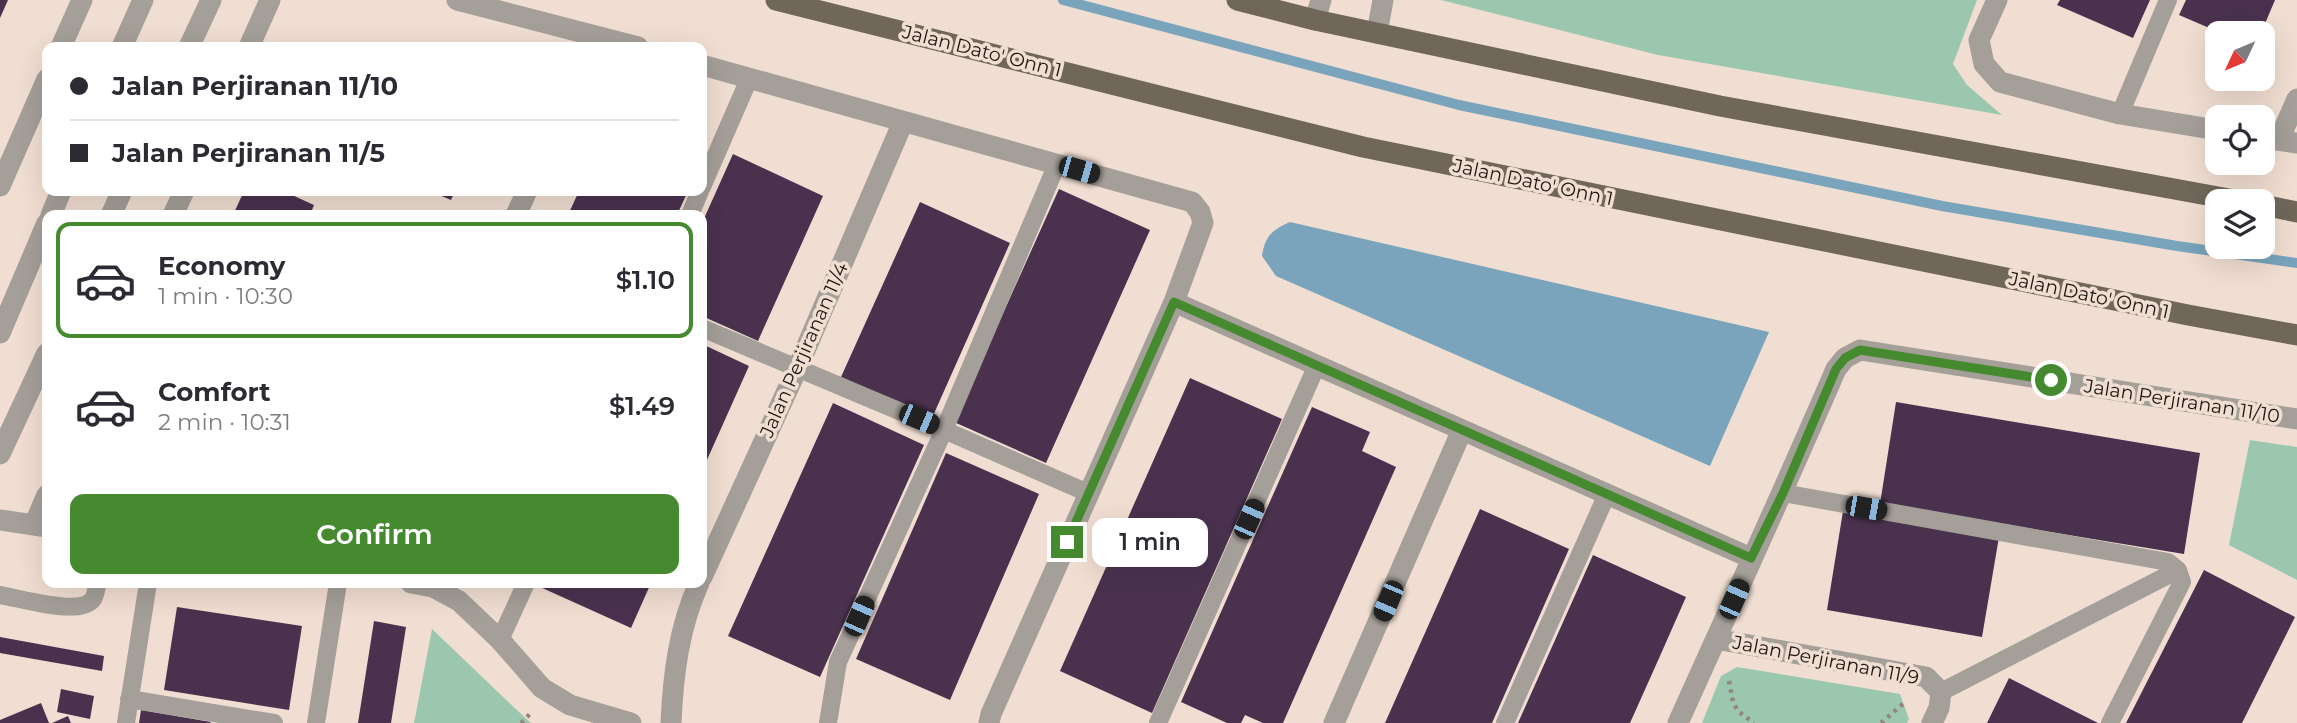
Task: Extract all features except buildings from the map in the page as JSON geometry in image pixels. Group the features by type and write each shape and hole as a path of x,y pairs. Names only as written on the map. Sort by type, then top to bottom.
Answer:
{"main road":[{"name":"Jalan Dato' Onn 1","path":"776,0 1363,147 2297,335"},
{"path":"1237,0 1318,10 1377,33 1720,106 2205,195"},
{"path":"2275,207 2297,212"}],"street":[{"path":"63,42 82,0"},
{"path":"124,42 143,0"},
{"path":"191,42 211,0"},
{"path":"251,42 270,0"},
{"path":"457,0 596,42"},
{"path":"1377,33 1383,0"},
{"path":"1997,0 1979,40 1984,64 2000,82 2120,114 2205,128"},
{"path":"707,67 1192,202 1200,212 1203,223 1174,302 990,714 989,723"},
{"path":"0,186 42,90"},
{"path":"2280,140 2297,99"},
{"name":"Jalan Perjiranan 11/4","path":"707,566 797,369 903,122"},
{"path":"0,333 42,235"},
{"path":"1174,302 1751,558"},
{"name":"Jalan Perjiranan 11/10","path":"1783,493 1836,369 1845,358 1860,350 2297,419"},
{"path":"0,454 42,364"},
{"path":"1334,723 1462,430"},
{"path":"1678,723 1751,558 1783,493"},
{"path":"0,520 40,526"},
{"path":"435,588 458,601 500,640 542,688 570,705 631,723"},
{"path":"671,723 680,641 688,607 697,588"},
{"name":"Jalan Perjiranan 11/9","path":"1716,639 1926,677 1941,692 1939,708 1932,723"}],"lane":[{"path":"2120,114 2168,0"},
{"path":"707,175 748,79"},
{"path":"828,723 838,662 944,430 1057,164"},
{"path":"707,330 1088,493"},
{"path":"1158,723 1317,365"},
{"path":"1783,493 2168,562 2179,570 2182,582 2110,723"},
{"path":"1505,723 1607,494"},
{"path":"1941,692 2179,570"},
{"path":"0,595 68,608 84,606 93,599 96,588"},
{"path":"126,723 147,588"},
{"path":"316,723 337,588"},
{"path":"500,640 524,588"},
{"path":"129,699 274,723"}],"path":[{"path":"1716,639 1738,711 1754,723"}],"green space":[{"path":"1441,0 1977,0 1953,64 1967,85 2002,115 1658,55"},
{"path":"2250,440 2297,447 2297,580 2229,545"},
{"path":"432,629 520,713 531,723 414,723"},
{"path":"1737,667 1900,694 1909,719 1907,723 1702,723 1721,676"}],"water":[{"path":"1290,222 1769,332 1710,466 1276,276 1262,256 1263,249 1270,234"}],"waterway":[{"path":"1063,0 1459,105 1942,206 2177,246 2297,263"}],"route":[{"path":"1067,542 1174,302 1751,558 1783,493 1836,369 1845,358 1860,350 2051,380"}]}
